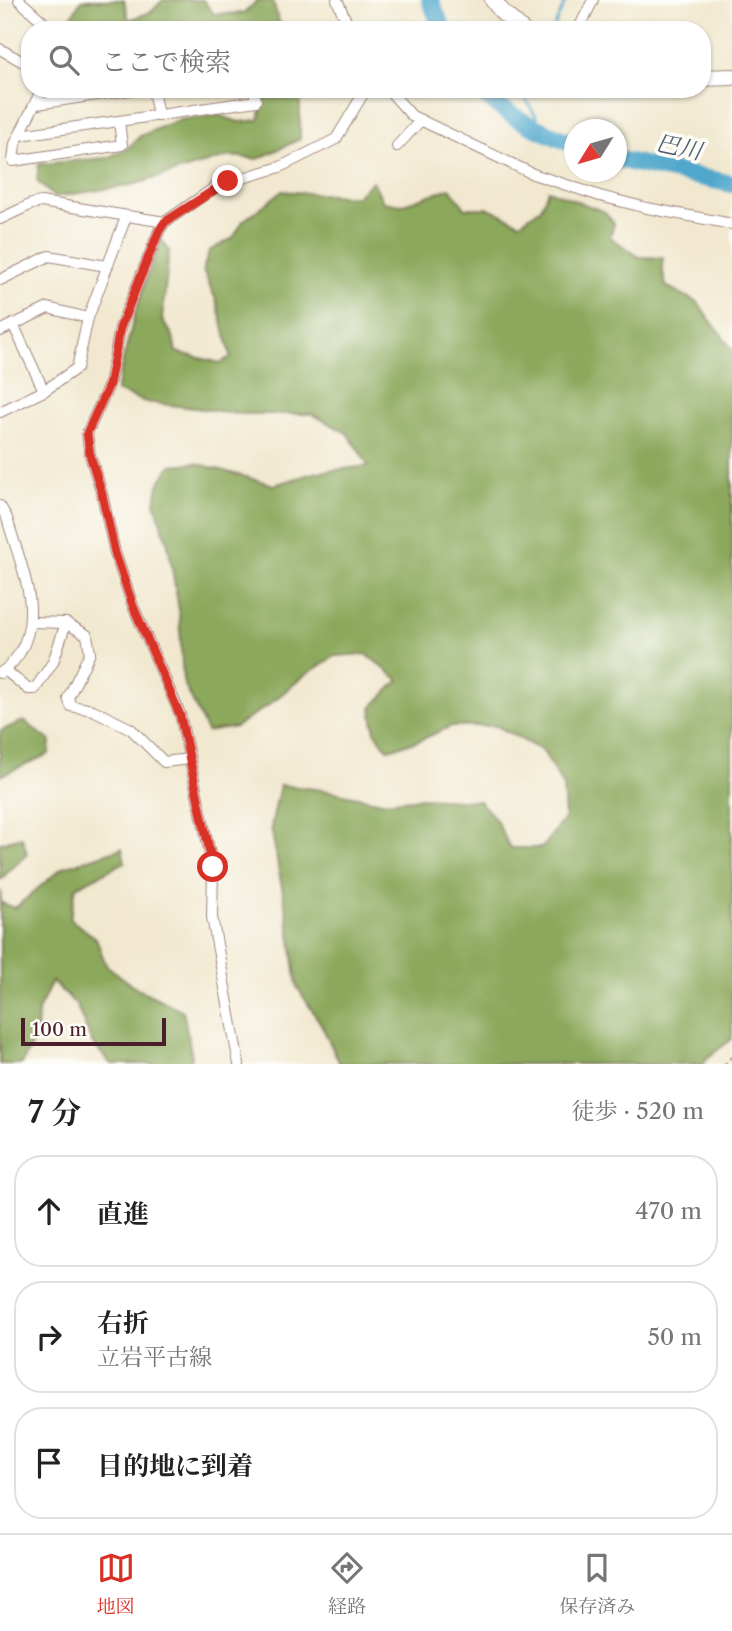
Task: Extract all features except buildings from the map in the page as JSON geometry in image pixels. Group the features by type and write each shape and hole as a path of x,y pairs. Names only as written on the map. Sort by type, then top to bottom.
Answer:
{"main road":[{"path":"493,0 512,21"},
{"path":"711,78 732,77"}],"street":[{"path":"19,0 42,21"},
{"path":"337,0 346,21"},
{"path":"582,21 593,0"},
{"path":"0,49 21,61"},
{"path":"39,98 15,144 13,161 122,145 119,121"},
{"path":"37,104 77,98"},
{"path":"155,98 158,116"},
{"path":"20,135 256,101 256,98"},
{"path":"239,1064 212,917 213,867 180,715 133,606 115,553 87,433 109,385 120,328 165,222 217,186 280,167 335,139 360,98"},
{"path":"396,98 412,116 421,121 533,174 600,196 732,224"},
{"path":"397,146 421,121"},
{"path":"0,219 41,202 165,222"},
{"path":"0,412 44,391 77,368 88,318 126,217"},
{"path":"0,280 49,256 106,266"},
{"path":"0,331 48,308 88,318"},
{"path":"13,324 44,391"},
{"path":"0,506 7,518 31,601 32,622 25,643 16,658 3,671 28,689 35,689 52,662 66,623"},
{"path":"32,622 66,623 87,635 90,649 68,698 71,706 93,710 131,729 164,762 190,759"}],"path":[{"path":"725,1064 732,1056"}],"green space":[{"path":"81,0 124,0 129,20 151,12 163,0 203,0 214,14 244,13 257,1 272,0 279,21 69,21"},
{"path":"262,98 300,98 300,139 258,159 230,156 132,185 54,197 37,181 39,164 107,158 128,148 140,136 178,120 218,115 239,122 259,120"},
{"path":"373,181 383,202 401,205 450,188 465,208 489,208 520,223 541,208 548,190 605,212 614,224 610,237 639,257 663,258 666,286 697,302 732,349 732,1039 703,1064 340,1064 321,1024 297,987 271,827 280,785 324,790 382,802 422,798 479,801 495,818 510,848 542,848 565,817 563,786 543,751 497,726 452,726 418,741 388,749 375,732 371,708 399,680 366,654 335,656 236,727 207,732 183,681 179,610 168,544 155,503 158,485 171,465 196,463 274,485 317,472 369,466 347,433 312,414 243,414 146,402 116,391 147,277 163,241 169,251 162,319 173,336 176,352 220,363 231,357 217,302 203,270 209,251 233,238 243,221 282,191 355,197"},
{"path":"24,721 50,741 49,754 0,776 0,731"},
{"path":"22,837 27,854 0,880 0,843"},
{"path":"122,848 125,862 76,887 70,919 96,938 106,965 136,988 183,1011 192,1057 188,1064 111,1064 92,1043 77,1006 52,981 38,1011 37,1033 22,1064 0,1064 0,890 1,903 15,908 62,868"}],"waterway":[{"name":"巴川","path":"430,0 439,21"},
{"path":"557,21 566,0"},
{"name":"巴川","path":"488,98 512,115 564,140"},
{"path":"525,98 537,118 540,135"},
{"name":"巴川","path":"627,161 732,184"}],"route":[{"path":"213,867 180,715 133,606 115,553 87,433 109,385 120,328 159,231 165,222 228,181"}]}
